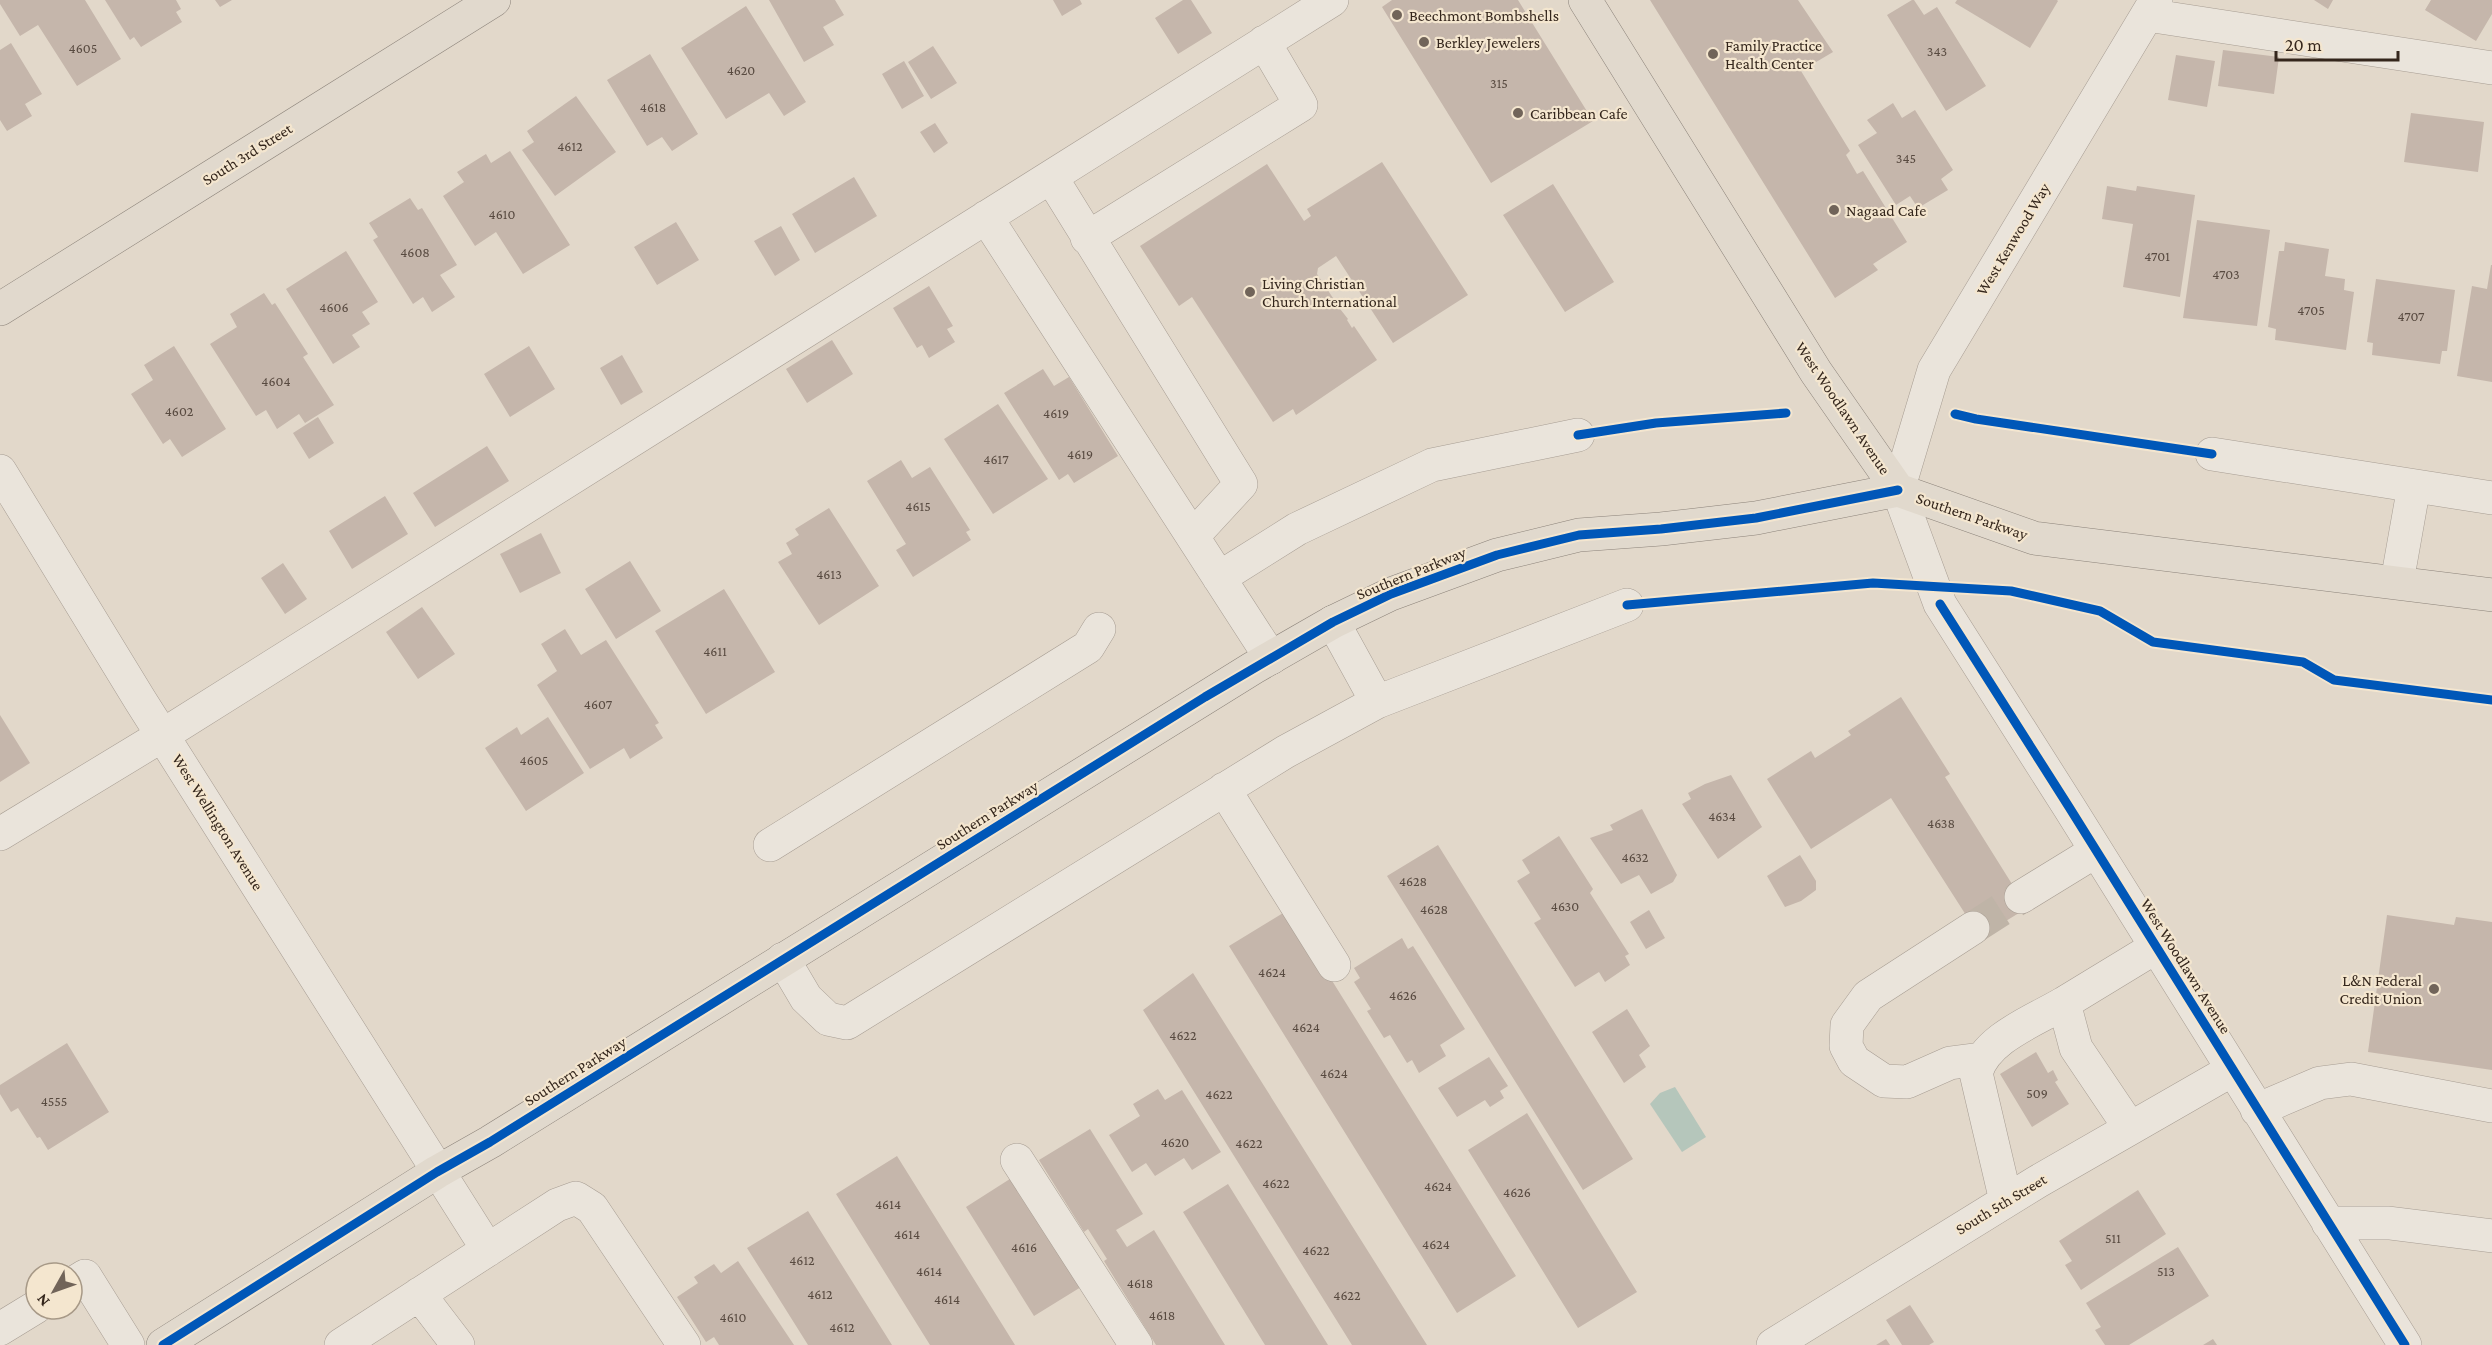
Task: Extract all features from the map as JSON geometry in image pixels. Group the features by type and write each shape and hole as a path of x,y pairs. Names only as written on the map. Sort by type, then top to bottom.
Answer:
{"main road":[{"name":"South 3rd Street","path":"0,309 494,0"},
{"name":"West Woodlawn Avenue","path":"1585,0 1816,372 1898,490"},
{"name":"Southern Parkway","path":"163,1345 437,1172 1270,658 1333,622 1391,594 1486,559 1579,535 1661,529 1756,518 1898,490 2034,538 2492,595"}],"street":[{"path":"0,834 163,735 1332,0"},
{"path":"2152,7 2492,68"},
{"name":"West Kenwood Way","path":"1898,490 1934,370 2152,7"},
{"path":"1087,238 1301,105 1264,42"},
{"path":"1050,177 1241,484 1193,537"},
{"path":"986,217 1270,658"},
{"path":"1219,578 1297,529 1432,465 1578,435"},
{"path":"2212,454 2492,498"},
{"name":"West Wellington Avenue","path":"0,471 163,735 488,1250"},
{"path":"2397,582 2414,486"},
{"name":"West Woodlawn Avenue","path":"1898,490 1940,604 2405,1345"},
{"path":"783,959 806,998 828,1019 847,1023 1285,752 1377,702 1627,605"},
{"path":"1333,622 1377,702"},
{"path":"770,845 1088,647 1099,629"},
{"path":"1224,789 1334,965"},
{"path":"2021,897 2096,851"},
{"path":"1973,928 1868,996 1847,1025 1846,1046 1854,1061 1884,1081 1907,1082 1950,1063 1981,1059"},
{"path":"2006,1201 1976,1073 1981,1059 2000,1041 2156,947"},
{"path":"2064,1003 2076,1048 2130,1128"},
{"name":"South 5th Street","path":"1773,1345 2006,1201 2232,1070"},
{"path":"2257,1110 2320,1083 2351,1079 2492,1106"},
{"path":"1017,1160 1136,1345"},
{"path":"340,1345 557,1205 576,1198 592,1208 684,1345"},
{"path":"2328,1223 2389,1223 2492,1236"},
{"path":"84,1277 128,1345"},
{"path":"419,1294 458,1345"},
{"path":"0,1329 24,1314"}],"shaded area":[{"path":"1675,1087 1706,1137 1682,1152 1650,1104 1660,1093"}],"building":[{"path":"0,0 85,0 121,59 77,86 38,25 20,36 0,4"},
{"path":"105,0 176,0 181,9 176,12 182,22 141,47 134,37 130,40"},
{"path":"215,0 232,0 220,7"},
{"path":"769,0 835,0 844,15 823,27 834,45 804,62"},
{"path":"1053,0 1080,0 1082,4 1062,16"},
{"path":"1183,0 1191,0 1212,33 1178,54 1155,18"},
{"path":"1392,0 1518,0 1593,121 1491,183 1382,7"},
{"path":"1650,0 1798,0 1833,52 1801,71 1850,151 1846,155 1857,174 1863,171 1907,242 1873,264 1878,270 1835,298"},
{"path":"1912,0 1924,15 1937,7 1986,86 1946,111 1887,15"},
{"path":"1957,0 2058,1 2030,48 1955,3"},
{"path":"2314,0 2333,0 2328,9"},
{"path":"2431,0 2492,0 2492,14 2476,41 2425,10"},
{"path":"746,6 806,102 784,116 769,93 726,119 681,48"},
{"path":"11,43 42,94 25,104 32,116 7,131 0,120 0,50"},
{"path":"933,46 957,83 931,99 908,62"},
{"path":"2223,50 2279,57 2274,94 2218,86"},
{"path":"650,54 698,134 672,151 662,137 647,146 607,80"},
{"path":"2176,55 2215,61 2207,107 2168,100"},
{"path":"904,61 924,96 902,109 882,74"},
{"path":"576,96 616,152 555,196 522,150 534,142 527,131"},
{"path":"1893,103 1902,118 1915,110 1953,170 1941,179 1948,190 1918,208 1910,196 1896,205 1858,145 1877,133 1867,120"},
{"path":"2411,113 2484,122 2478,172 2404,162"},
{"path":"935,123 948,143 934,153 920,132"},
{"path":"510,151 570,245 523,274 496,232 475,246 443,196 464,182 457,172 486,154 491,163"},
{"name":"Living Christian Church International","path":"1382,162 1468,295 1393,343 1336,256 1318,268 1317,274 1329,288 1327,289 1339,304 1337,305 1352,328 1354,326 1377,360 1296,415 1293,409 1273,422 1192,297 1179,306 1140,246 1267,164 1304,221 1311,216 1307,209"},
{"path":"854,177 877,216 815,253 792,214"},
{"path":"1553,184 1614,282 1565,312 1503,215"},
{"path":"2107,186 2136,191 2137,186 2195,195 2180,297 2123,287 2133,224 2102,219"},
{"path":"410,198 418,210 422,208 457,265 440,275 455,297 432,312 423,297 413,304 373,240 378,237 369,223"},
{"path":"2197,220 2270,230 2257,326 2183,318"},
{"path":"676,222 699,260 657,285 634,247"},
{"path":"781,226 800,260 775,276 754,241"},
{"path":"2285,242 2329,249 2325,276 2345,279 2344,290 2354,292 2346,350 2275,340 2276,329 2268,327 2279,251 2284,251"},
{"path":"346,251 378,302 362,312 370,324 352,335 360,347 333,364 286,289"},
{"path":"2491,265 2492,382 2457,376 2472,286 2487,289"},
{"path":"2376,279 2455,290 2447,351 2442,351 2440,364 2372,355 2373,343 2367,342"},
{"path":"929,286 953,326 947,329 955,342 929,358 922,345 917,348 893,308"},
{"path":"264,293 272,305 275,303 308,354 303,357 334,405 305,423 299,414 277,429 266,410 256,416 210,344 237,327 230,314"},
{"path":"832,340 853,374 807,403 786,369"},
{"path":"174,346 226,429 182,457 170,439 163,444 131,394 153,380 144,365"},
{"path":"529,346 555,389 510,417 484,374"},
{"path":"622,355 643,392 621,405 600,368"},
{"path":"1043,369 1054,386 1069,377 1118,456 1074,483 1068,474 1059,480 1004,393"},
{"path":"998,404 1048,479 993,514 944,439"},
{"path":"318,417 334,443 309,459 293,433"},
{"path":"487,446 509,481 435,527 413,493"},
{"path":"901,460 912,478 930,467 970,530 966,532 971,540 913,577 896,550 906,544 867,481"},
{"path":"385,496 408,534 352,569 329,531"},
{"path":"829,508 879,586 819,625 778,562 792,554 786,543 799,535 795,529"},
{"path":"541,533 561,573 520,593 500,554"},
{"path":"630,561 661,611 616,639 585,589"},
{"path":"283,563 307,599 285,614 261,578"},
{"path":"724,589 775,672 706,714 655,631"},
{"path":"422,607 455,654 418,679 386,632"},
{"path":"565,629 581,655 606,640 659,723 655,725 663,738 630,759 624,748 590,769 537,685 557,671 541,644"},
{"path":"1901,697 1950,774 1945,777 2027,908 1980,937 1891,798 1811,849 1767,779 1811,751 1815,758 1851,735 1848,731"},
{"path":"0,715 30,763 0,782"},
{"path":"548,717 584,773 526,811 485,748 517,727 521,735"},
{"path":"1731,775 1762,827 1718,859 1682,804 1691,799 1688,793"},
{"path":"1642,809 1677,875 1673,882 1651,894 1639,875 1621,884 1590,838 1613,830 1610,825"},
{"path":"1559,836 1593,889 1590,893 1629,954 1625,956 1630,965 1605,982 1599,972 1575,987 1534,923 1541,919 1517,881 1530,873 1522,860"},
{"path":"1438,845 1633,1159 1583,1190 1387,876"},
{"path":"1800,855 1816,881 1816,890 1801,901 1785,907 1767,876"},
{"path":"1288,910 1516,1276 1457,1313 1229,946"},
{"path":"1649,910 1665,938 1646,949 1630,922"},
{"name":"L&N Federal Credit Union","path":"2387,915 2454,925 2456,917 2492,922 2492,1070 2368,1052"},
{"path":"1402,938 1408,949 1413,946 1465,1029 1440,1045 1446,1056 1419,1073 1412,1060 1407,1063 1390,1035 1384,1038 1367,1011 1371,1009 1354,982 1360,978 1354,968"},
{"path":"1193,973 1427,1345 1352,1345 1143,1010"},
{"path":"1627,1009 1650,1046 1639,1055 1646,1067 1624,1083 1592,1032"},
{"path":"67,1043 109,1112 48,1150 40,1137 37,1138 18,1108 11,1112 0,1094 0,1085"},
{"path":"2036,1052 2048,1073 2053,1070 2058,1080 2055,1082 2069,1104 2032,1127 2000,1074"},
{"path":"1489,1057 1508,1086 1500,1091 1504,1098 1490,1107 1485,1100 1457,1117 1438,1088"},
{"path":"1158,1089 1165,1100 1182,1090 1221,1152 1192,1170 1184,1158 1155,1176 1146,1163 1132,1172 1109,1135 1140,1116 1133,1104"},
{"path":"1527,1113 1637,1292 1578,1328 1468,1150"},
{"path":"1090,1129 1143,1214 1116,1230 1127,1247 1154,1230 1225,1345 1156,1345 1104,1261 1107,1259 1088,1229 1084,1232 1039,1160"},
{"path":"897,1156 1015,1345 930,1345 836,1194"},
{"path":"1013,1177 1081,1287 1034,1316 966,1207"},
{"path":"1228,1184 1328,1345 1265,1345 1183,1212"},
{"path":"2138,1190 2166,1234 2081,1290 2065,1265 2072,1261 2059,1241"},
{"path":"808,1211 892,1345 808,1345 747,1248"},
{"path":"2178,1247 2209,1296 2129,1345 2105,1345 2095,1330 2101,1327 2086,1303"},
{"path":"738,1261 794,1345 719,1345 714,1337 706,1342 677,1297 698,1283 694,1277 714,1264 721,1273"},
{"path":"1910,1305 1934,1342 1929,1345 1902,1345 1886,1320"},
{"path":"1886,1339 1890,1345 1876,1345"},
{"path":"2213,1339 2217,1345 2203,1345"}],"tunnel":[{"path":"1973,928 2021,897"}],"cycle path":[{"path":"1578,435 1656,423 1786,413"},
{"path":"1955,414 2212,454"},
{"path":"163,1345 437,1172 490,1142 1205,697 1333,622 1391,594 1497,555 1579,535 1661,529 1756,518 1898,490"},
{"path":"1627,605 1873,583 2011,591 2100,611 2153,642 2303,662 2334,680 2492,700"},
{"path":"1940,604 2405,1345"}],"place":[{"name":"Beechmont Bombshells","path":"1397,15"},
{"name":"Berkley Jewelers","path":"1424,42"},
{"name":"Family Practice Health Center","path":"1713,54"},
{"name":"Caribbean Cafe","path":"1518,113"},
{"name":"Nagaad Cafe","path":"1834,210"},
{"name":"Living Christian Church International","path":"1250,292"},
{"name":"L&N Federal Credit Union","path":"2434,989"}]}
